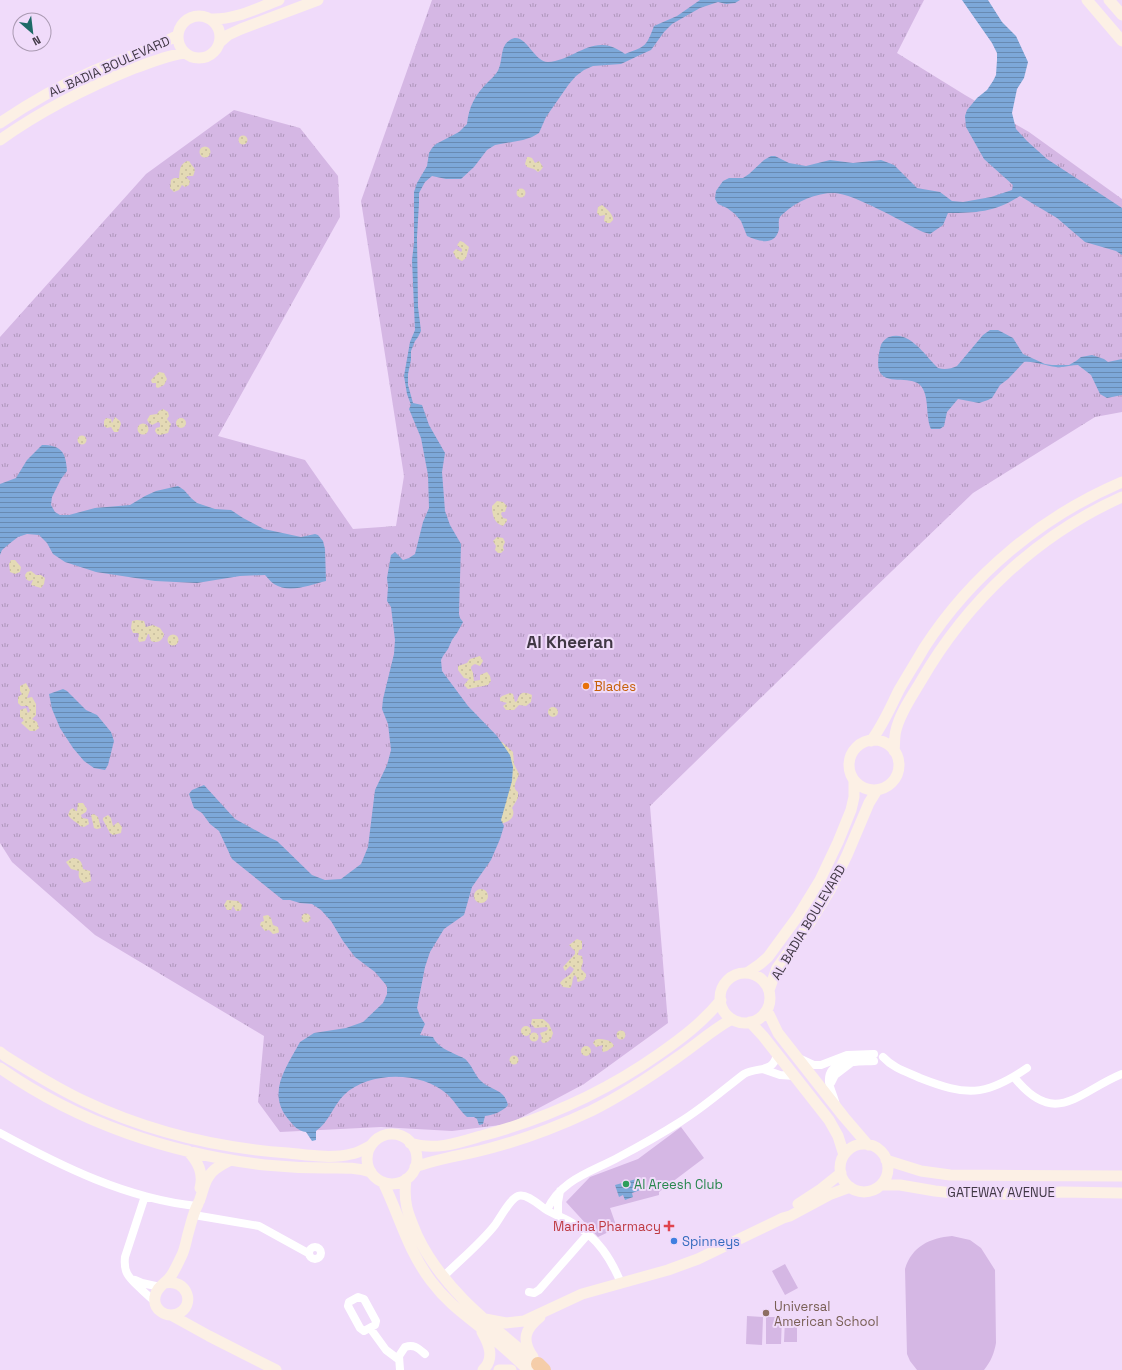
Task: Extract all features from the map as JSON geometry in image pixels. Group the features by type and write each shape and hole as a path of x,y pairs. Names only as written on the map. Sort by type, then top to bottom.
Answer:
{"street":[{"path":"279,0 222,20 211,19 203,16 192,17 184,22 179,30 179,45 185,53 194,57 198,58 207,56 214,52 220,42 228,35 318,0"},
{"path":"1087,0 1122,41"},
{"path":"1109,0 1122,15"},
{"path":"211,19 219,29 220,42"},
{"name":"AL BADIA BOULEVARD","path":"0,123 73,81 116,61 157,46 178,35"},
{"name":"AL BADIA BOULEVARD","path":"0,140 40,114 96,85 160,59 185,53"},
{"path":"871,741 882,726 899,690 935,632 970,590 1026,538 1055,518 1093,496 1122,482"},
{"path":"894,751 899,720 928,669 957,627 991,588 1023,559 1059,532 1095,510 1122,498"},
{"path":"991,588 996,576 1009,563 1010,560 1008,554"},
{"path":"871,741 882,742 891,747 894,751 898,761 898,766 896,776 888,786 878,790 866,788 859,785 854,780 849,766 852,754 859,745 871,741"},
{"name":"AL BADIA BOULEVARD","path":"747,973 768,957 798,916 820,880 833,855 852,810 854,780"},
{"name":"AL BADIA BOULEVARD","path":"769,990 777,968 809,924 830,890 848,855 869,803 878,790"},
{"path":"747,973 753,974 763,980 769,990 770,1000 766,1010 759,1018 750,1022 740,1022 732,1019 726,1014 720,1000 721,992 726,982 735,975 747,973"},
{"path":"410,1143 430,1147 466,1140 533,1121 578,1102 631,1073 677,1042 705,1019 720,1000"},
{"path":"766,1010 778,1032 852,1128 868,1145 879,1150 886,1160 887,1173 881,1184 869,1191 862,1192 850,1187 844,1181 841,1173 841,1161 844,1155 852,1148 868,1145"},
{"path":"415,1167 432,1161 516,1141 560,1125 590,1111 636,1086 659,1071 714,1029 732,1019"},
{"path":"750,1022 760,1032 795,1076 834,1128 840,1139 844,1155"},
{"path":"0,1052 41,1078 96,1106 152,1127 198,1140 245,1149 320,1156 351,1154 370,1146 382,1136 392,1134 402,1136 410,1143 415,1152 415,1167 410,1176 397,1183 387,1183 378,1180 368,1167 367,1156 370,1146"},
{"path":"547,1210 552,1199 560,1190 573,1180 621,1156 691,1116 744,1074 773,1065 777,1054"},
{"path":"798,1058 814,1065 820,1065 847,1055 877,1059 890,1068 899,1069 942,1086 974,1091 1001,1084 1027,1068"},
{"path":"836,1107 829,1078 832,1071 841,1064 877,1059"},
{"path":"0,1068 29,1087 92,1119 146,1139 188,1151 231,1160 288,1167 356,1168 371,1172"},
{"path":"763,1069 780,1075 795,1076"},
{"path":"1014,1077 1029,1094 1041,1101 1054,1104 1073,1101 1122,1074"},
{"path":"0,1133 69,1168 96,1179 145,1196 196,1208 258,1226 308,1252"},
{"path":"188,1151 197,1162 201,1174 201,1185 196,1208"},
{"path":"154,1301 155,1293 173,1273 181,1257 196,1208 210,1174 231,1160"},
{"name":"GATEWAY AVENUE","path":"886,1160 911,1169 945,1175 1122,1176"},
{"path":"783,1218 787,1212 821,1189 841,1173"},
{"path":"406,1179 404,1195 407,1210 420,1240 443,1277 482,1323 537,1368"},
{"path":"383,1182 408,1244 423,1270 450,1303 461,1313 482,1323 515,1323 529,1319 582,1294 668,1270 698,1259 792,1215 831,1194 850,1187"},
{"name":"GATEWAY AVENUE","path":"881,1184 900,1185 953,1193 1122,1193"},
{"path":"558,1216 560,1190"},
{"path":"145,1196 125,1257 125,1269 133,1283 154,1301 162,1312 171,1315 276,1370"},
{"path":"443,1277 486,1236 516,1197 525,1196 547,1210 574,1224 588,1234 599,1245 612,1263 619,1284"},
{"path":"529,1292 534,1293 539,1290 588,1234"},
{"path":"181,1257 181,1286"},
{"path":"130,1279 142,1284 162,1285 174,1282 181,1286 187,1293 186,1314 199,1331"},
{"path":"171,1315 180,1312 186,1306"},
{"path":"537,1368 528,1349 526,1339 531,1325 547,1310"},
{"path":"482,1323 490,1349 489,1360 483,1370"},
{"path":"370,1328 386,1350 398,1359"},
{"path":"400,1370 398,1359 400,1352 405,1347 416,1347 425,1354"},
{"path":"499,1370 511,1370"}],"green space":[{"path":"432,0 924,0 897,53 1029,132 1122,199 1122,412 1095,417 973,493 650,806 668,1023 584,1084 509,1124 452,1131 381,1127 280,1132 258,1102 264,1036 95,935 12,862 0,843 0,337 146,174 234,110 300,128 338,176 340,217 218,436 305,460 353,529 396,526 404,476 361,201"},
{"name":"Al Areesh Club","path":"681,1127 704,1158 659,1192 659,1195 610,1208 617,1228 598,1237 566,1202 590,1177 638,1159"},
{"path":"952,1236 970,1240 981,1248 995,1270 996,1343 994,1351 984,1370 917,1370 907,1354 905,1269 912,1254 917,1249 929,1241"},
{"path":"785,1264 798,1288 785,1295 772,1271"},
{"path":"747,1316 763,1317 762,1345 746,1344"},
{"path":"766,1317 782,1317 781,1344 766,1344"},
{"path":"785,1319 797,1319 797,1342 784,1342"}],"sand":[{"path":"243,135 248,140 243,145 238,140"},
{"path":"203,147 207,147 209,148 209,156 203,157 200,154 200,150"},
{"path":"527,157 532,158 535,163 539,161 543,167 541,170 538,172 527,167 525,164"},
{"path":"189,161 195,169 195,172 193,176 186,177 190,181 189,185 185,187 182,185 179,190 174,192 170,188 171,180 174,178 179,178 181,166"},
{"path":"521,188 526,193 521,198 516,193"},
{"path":"602,205 608,210 613,218 610,223 604,221 605,215 600,216 597,213 598,207"},
{"path":"460,241 469,247 466,258 462,261 456,258 453,252 456,249 461,252 462,251 462,249 457,245"},
{"path":"159,372 164,373 167,379 164,385 158,388 156,387 156,383 152,383 151,380"},
{"path":"163,409 168,412 169,416 167,419 171,424 168,433 160,435 155,431 156,428 160,427 160,423 158,422 152,425 147,420 150,415 157,414"},
{"path":"115,417 120,421 121,424 118,432 114,432 111,427 107,428 104,426 104,421 106,418 111,419 112,423"},
{"path":"179,418 183,418 185,419 185,427 179,428 176,425 176,421"},
{"path":"141,424 145,424 147,425 147,433 141,434 138,431 138,427"},
{"path":"80,436 84,436 86,440 84,444 80,444 78,442 78,438"},
{"path":"497,501 503,502 507,506 505,512 502,512 501,514 503,518 507,519 503,526 497,523 492,512 492,506"},
{"path":"497,537 503,538 505,542 503,547 504,550 501,553 498,553 495,550 496,546 493,541"},
{"path":"11,560 15,560 21,567 20,572 15,574 10,572 9,564"},
{"path":"31,571 36,575 41,575 45,578 44,584 41,588 31,585 33,580 29,581 26,579 25,575 27,572"},
{"path":"132,621 144,621 146,627 153,625 160,628 164,634 163,638 158,642 154,642 151,641 148,634 145,641 139,642 138,633 133,633 131,628"},
{"path":"173,634 177,636 179,640 177,644 173,646 169,644 167,640 169,636"},
{"path":"480,656 483,661 480,666 475,664 471,667 474,681 480,680 480,675 487,672 491,681 488,685 468,689 464,685 469,679 464,678 458,670 458,666 467,663 470,659"},
{"path":"26,683 30,690 27,698 32,697 36,704 36,715 32,719 37,722 39,728 35,731 30,731 21,723 24,720 20,717 20,710 26,708 28,713 30,711 28,706 21,706 18,703 18,697 22,694 20,691 20,686"},
{"path":"510,693 513,694 515,702 522,693 532,695 531,702 526,706 519,705 514,710 506,710 503,706 507,703 500,701 500,698"},
{"path":"551,707 555,707 558,712 555,717 551,717 548,714 548,710"},
{"path":"499,741 513,752 514,764 519,774 515,784 515,788 518,792 518,798 512,808 512,817 508,821 499,824"},
{"path":"78,803 83,803 87,809 86,812 81,815 82,818 88,819 89,824 84,827 80,826 68,815 70,810 73,808 77,811"},
{"path":"94,814 98,817 101,828 94,828 91,815"},
{"path":"108,815 111,818 113,826 118,822 122,827 121,833 113,835 110,833 103,820 103,818"},
{"path":"72,858 75,858 81,862 83,869 90,871 91,881 84,883 79,878 79,871 71,869 66,862"},
{"path":"481,889 486,891 488,896 486,901 481,903 476,901 474,896 476,891"},
{"path":"227,900 238,901 242,905 241,910 236,911 233,906 231,910 227,910 224,905"},
{"path":"306,913 311,918 306,923 301,918"},
{"path":"268,915 271,918 273,925 278,927 278,933 273,934 269,930 265,931 260,925 261,922 264,921 263,916"},
{"path":"577,939 582,941 582,949 579,950 578,955 582,956 583,962 581,969 586,974 586,977 584,980 578,982 575,975 570,988 563,987 560,983 574,969 570,966 565,971 563,967 575,954 575,951 569,945"},
{"path":"532,1019 543,1019 549,1024 553,1033 549,1041 543,1043 541,1041 542,1038 540,1033 546,1031 548,1029 547,1027 535,1028 531,1024"},
{"path":"524,1026 528,1026 531,1031 528,1036 524,1036 521,1033 521,1029"},
{"path":"621,1030 626,1035 621,1040 616,1035"},
{"path":"534,1032 539,1037 534,1042 529,1037"},
{"path":"598,1039 610,1041 614,1046 603,1052 603,1045 596,1047 593,1043"},
{"path":"586,1046 591,1051 586,1056 581,1051"},
{"path":"512,1056 516,1056 518,1060 516,1064 512,1064 510,1062 510,1058"}],"water":[{"path":"700,0 740,0 735,3 726,4 718,2 700,8 672,24 651,50 621,64 593,66 584,70 569,84 546,117 539,133 523,140 495,145 487,150 474,167 461,179 446,179 432,176 425,182 419,193 417,237 418,307 421,331 411,351 408,385 413,403 422,405 429,425 445,453 442,472 445,511 450,525 461,544 459,614 463,622 441,660 442,671 468,706 497,736 510,755 513,767 512,781 501,820 504,826 500,839 491,860 472,887 464,915 444,929 430,952 425,967 417,1008 425,1024 420,1035 433,1037 440,1046 463,1057 479,1079 504,1095 508,1105 498,1112 485,1116 483,1124 479,1125 477,1119 474,1117 467,1117 450,1096 436,1086 410,1078 381,1078 367,1081 344,1095 328,1119 316,1131 316,1140 312,1141 306,1132 298,1129 282,1110 279,1100 279,1090 284,1071 300,1042 314,1033 346,1028 363,1022 383,1003 387,994 387,986 375,972 355,957 331,921 321,910 312,904 283,900 232,859 219,831 210,824 202,813 194,808 189,794 192,790 204,785 235,819 277,841 312,875 325,880 341,879 361,864 368,847 375,790 387,765 391,750 388,724 382,709 394,654 395,640 391,607 387,601 387,578 391,555 395,552 403,560 415,554 423,522 429,508 428,475 421,438 409,409 411,405 407,394 404,376 410,342 415,330 412,260 414,243 414,192 417,183 427,166 429,153 432,148 436,144 459,132 467,124 473,101 483,87 497,72 503,49 510,40 515,38 520,39 538,57 543,61 548,62 562,59 596,45 609,46 618,49 625,54 644,45 647,42 654,26 677,16"},
{"path":"962,0 988,0 1002,22 1016,36 1028,62 1024,78 1017,89 1012,113 1016,129 1047,159 1122,208 1122,255 1116,251 1085,242 1057,218 1020,196 1002,205 986,210 968,213 948,213 943,225 930,234 854,198 834,193 820,194 801,201 780,216 779,229 774,238 761,241 747,236 741,221 735,214 718,204 715,199 716,191 723,181 729,178 743,178 771,156 775,156 789,163 806,166 830,160 853,163 881,160 894,165 917,188 940,192 952,201 963,202 991,197 1012,190 1013,185 984,159 966,127 965,116 967,110 977,98 987,90 996,75 997,53 992,43"},
{"path":"990,330 998,330 1013,338 1023,354 1045,364 1069,365 1081,357 1092,355 1108,362 1122,359 1122,395 1107,398 1100,394 1091,375 1078,365 1059,367 1024,362 1008,379 1000,385 992,398 979,403 958,399 947,412 944,426 940,429 931,429 925,394 920,385 916,382 886,378 879,370 878,358 881,345 884,340 889,337 904,337 916,345 938,368 948,369 957,366 983,335"},
{"path":"42,445 54,446 64,454 67,471 52,497 51,505 55,512 60,515 69,515 95,508 130,505 156,491 178,486 197,503 215,509 231,510 264,529 301,537 315,534 318,535 323,541 325,549 326,581 300,588 286,588 274,584 265,575 240,576 197,583 155,581 96,572 65,562 53,554 47,543 39,535 27,534 18,537 9,544 2,550 0,555 0,484 16,478 27,460"},
{"path":"63,689 67,691 86,710 97,715 111,732 114,741 108,765 105,770 94,768 84,761 73,748 60,728 52,709 49,694"},
{"path":"640,1178 643,1189 632,1193 633,1197 625,1200 623,1195 619,1197 615,1185"}],"place":[{"name":"Blades","path":"586,686"},
{"name":"Al Areesh Club","path":"626,1184"},
{"name":"Marina Pharmacy","path":"669,1226"},
{"name":"Spinneys","path":"674,1241"},
{"name":"Universal American School","path":"766,1313"}],"district":[{"name":"Al Kheeran","path":"570,642"}]}
